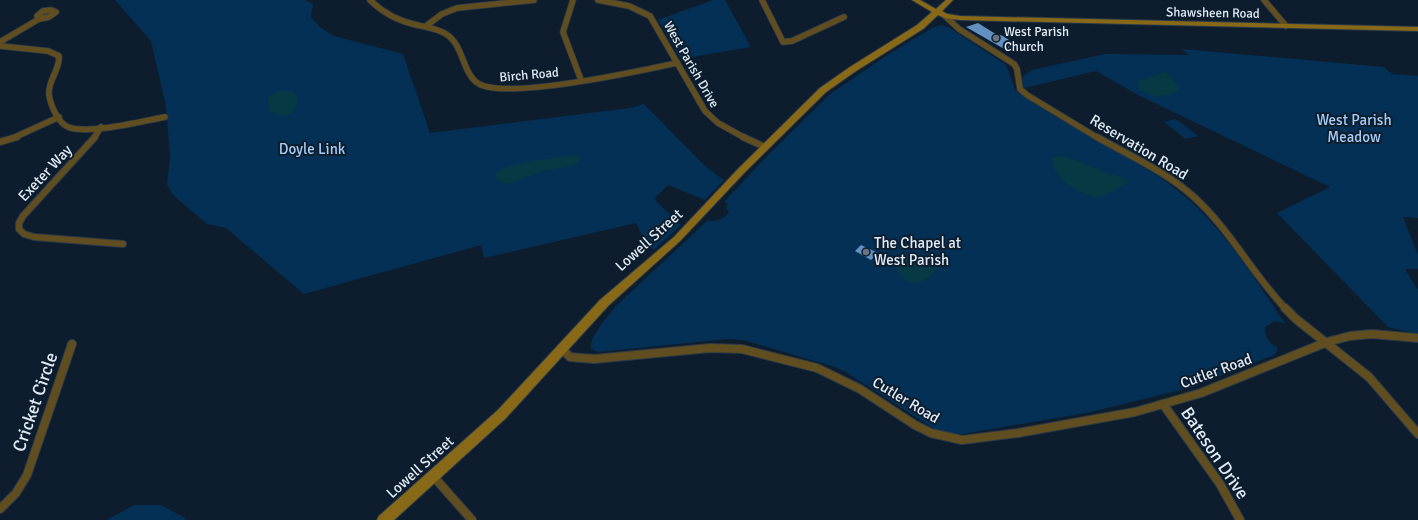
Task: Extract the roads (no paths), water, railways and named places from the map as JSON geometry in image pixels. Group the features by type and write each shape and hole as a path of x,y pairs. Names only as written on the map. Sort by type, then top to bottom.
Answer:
{"main road":[{"name":"Shawsheen Road","path":"915,0 945,16 1004,20 1418,29"},
{"name":"Lowell Street","path":"384,520 434,477 511,405 604,303 677,239 765,147 823,90 920,27 950,0"}],"street":[{"name":"Birch Road","path":"370,0 389,16 440,31 452,39 474,79 484,86 510,89 624,75 677,64"},
{"path":"426,26 442,14 457,8 534,0"},
{"path":"573,0 565,21 563,32 581,80"},
{"name":"West Parish Drive","path":"598,0 634,8 649,14 653,18 677,64 712,119 726,130 765,147"},
{"path":"762,0 783,42 792,41 844,17"},
{"path":"1264,0 1286,26"},
{"name":"Reservation Road","path":"945,16 959,29 1014,64 1017,69 1020,89 1027,95 1084,130 1157,170 1195,198 1235,243 1267,289 1296,319 1327,342 1369,377 1418,434"},
{"path":"0,42 39,18"},
{"path":"0,46 48,51 59,56 59,63 49,92 63,124 72,128 101,127 165,117"},
{"path":"0,142 21,136 59,117"},
{"name":"Exeter Way","path":"101,127 98,134 22,216 18,229 24,234 34,237 123,244"},
{"path":"1327,342 1350,336 1372,334 1418,338"},
{"name":"Cutler Road","path":"562,349 570,357 594,359 710,348 742,349 816,368 860,389 915,425 931,433 962,440 980,439 1018,433 1135,412 1201,393 1327,342"},
{"name":"Cricket Circle","path":"0,509 16,493 27,475 72,344"},
{"name":"Bateson Drive","path":"1163,404 1220,484 1240,520"},
{"path":"434,477 472,520"}],"place":[{"name":"West Parish Church","path":"996,38"},
{"name":"The Chapel at West Parish","path":"866,252"}],"park label":[{"name":"West Parish Meadow","path":"1354,128"},
{"name":"Doyle Link","path":"312,149"}]}
